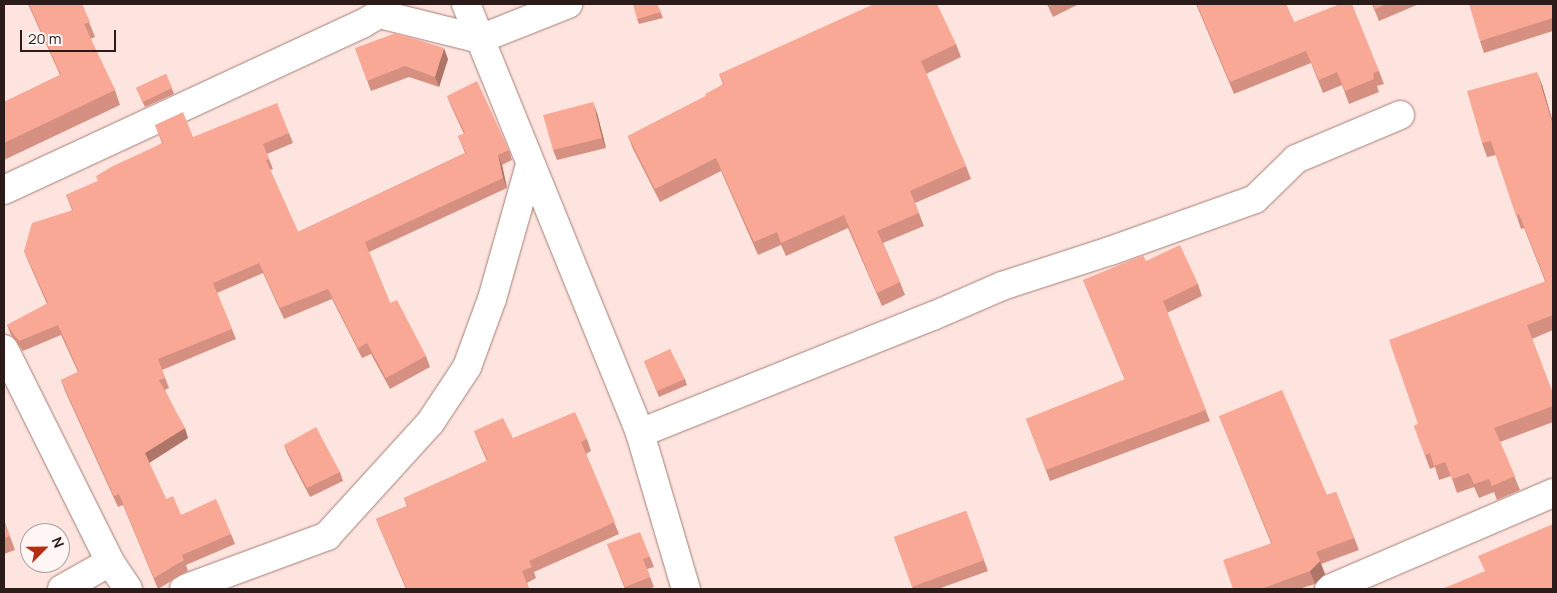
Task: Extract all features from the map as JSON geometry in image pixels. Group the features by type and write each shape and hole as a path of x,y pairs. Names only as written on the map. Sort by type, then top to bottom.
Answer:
{"street":[{"path":"466,4 640,433 686,589"},
{"path":"4,190 382,9 480,38 568,4"},
{"path":"640,433 933,316 1002,286 1110,251 1255,198 1296,159 1400,115"},
{"path":"184,589 327,536 430,423 467,367 492,299 530,165"},
{"path":"4,348 110,562 128,589"},
{"path":"1328,589 1553,493"},
{"path":"62,589 110,562"}],"building":[{"path":"29,4 82,4 90,22 84,24 115,90 4,143 4,102 61,75"},
{"path":"633,4 657,4 661,12 637,19"},
{"path":"874,4 937,4 956,44 921,61 966,166 910,191 919,213 877,231 900,282 877,293 844,215 781,243 777,232 754,242 716,158 655,189 628,136 706,96 705,94 724,84 719,74"},
{"path":"1197,4 1286,4 1294,22 1340,4 1352,4 1379,71 1373,73 1374,79 1345,91 1337,72 1319,80 1306,51 1230,82"},
{"path":"1373,4 1387,4 1375,9"},
{"path":"1469,4 1553,4 1553,18 1480,41"},
{"path":"396,33 444,48 435,77 405,66 367,81 355,48"},
{"path":"1537,72 1553,125 1553,315 1527,325 1553,394 1553,406 1494,428 1515,476 1492,486 1489,479 1474,484 1469,473 1452,479 1445,462 1434,466 1430,453 1425,455 1414,426 1418,424 1389,340 1546,281 1519,214 1516,216 1491,141 1482,143 1467,91"},
{"path":"166,74 172,88 143,102 136,88"},
{"path":"477,81 509,150 498,155 503,178 365,242 390,303 397,300 426,356 386,378 367,343 358,348 328,289 280,308 259,263 213,283 232,329 158,359 165,378 159,380 185,428 145,453 166,499 173,496 181,515 216,499 231,534 182,555 184,560 154,578 119,494 114,496 61,380 79,372 58,325 19,341 7,325 48,303 24,251 32,223 73,210 66,195 98,181 96,176 113,166 163,143 155,125 183,112 193,137 277,103 289,133 263,144 269,159 266,160 298,232 466,153 458,136 465,133 447,96"},
{"path":"593,102 602,138 553,150 543,115"},
{"path":"1180,245 1198,284 1163,301 1206,410 1046,470 1026,419 1125,379 1083,280 1143,255 1146,261"},
{"path":"670,349 685,379 657,391 644,361"},
{"path":"1282,390 1327,495 1336,492 1354,538 1316,552 1320,561 1310,571 1261,589 1233,589 1223,560 1272,543 1219,416"},
{"path":"575,412 587,439 581,442 615,522 529,561 532,567 522,571 529,589 407,589 376,519 408,506 404,498 488,460 474,431 503,418 513,438"},
{"path":"316,427 340,472 307,488 284,445"},
{"path":"966,511 984,560 912,587 894,537"},
{"path":"4,520 10,536 4,538"},
{"path":"1553,524 1553,589 1442,589 1485,571 1478,556"},
{"path":"640,532 650,557 643,559 650,577 625,587 607,544"}]}
